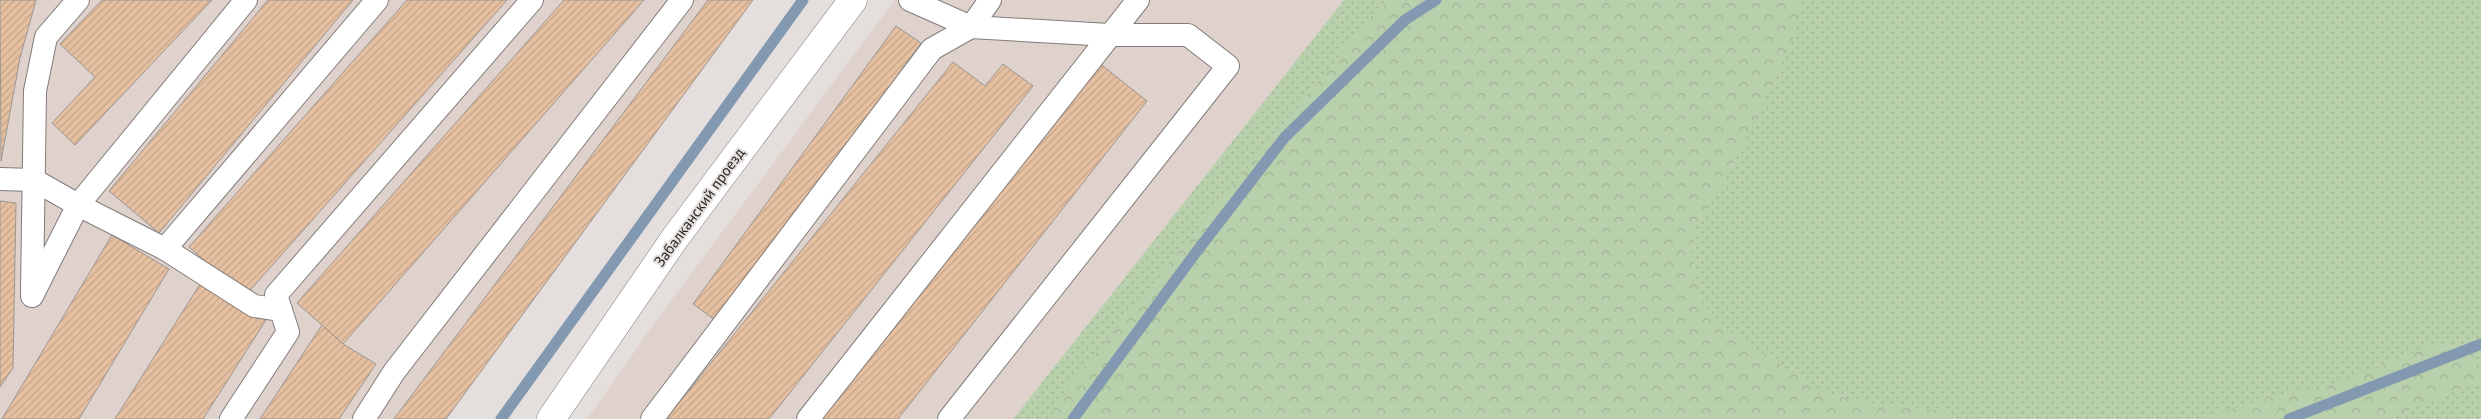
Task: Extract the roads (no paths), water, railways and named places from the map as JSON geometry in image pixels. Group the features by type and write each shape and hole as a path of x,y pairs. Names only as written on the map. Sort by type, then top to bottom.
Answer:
{"street":[{"name":"Забалканский проезд","path":"550,419 675,238 853,0"}],"lane":[{"path":"78,0 46,36 35,91 32,296 78,205 246,0"},
{"path":"165,249 377,0"},
{"path":"231,419 288,332 276,295 532,0"},
{"path":"364,419 394,372 682,0"},
{"path":"910,0 971,27 1109,35 1188,35 1228,66 949,419"},
{"path":"652,419 932,49 971,27 990,0"},
{"path":"808,419 1138,0"},
{"path":"0,179 34,180 78,205 165,249 254,306 280,310"}],"waterway":[{"path":"501,419 803,0"},
{"path":"1073,419 1197,251 1285,137 1405,20 1436,0"},
{"path":"2289,419 2481,344"}]}
